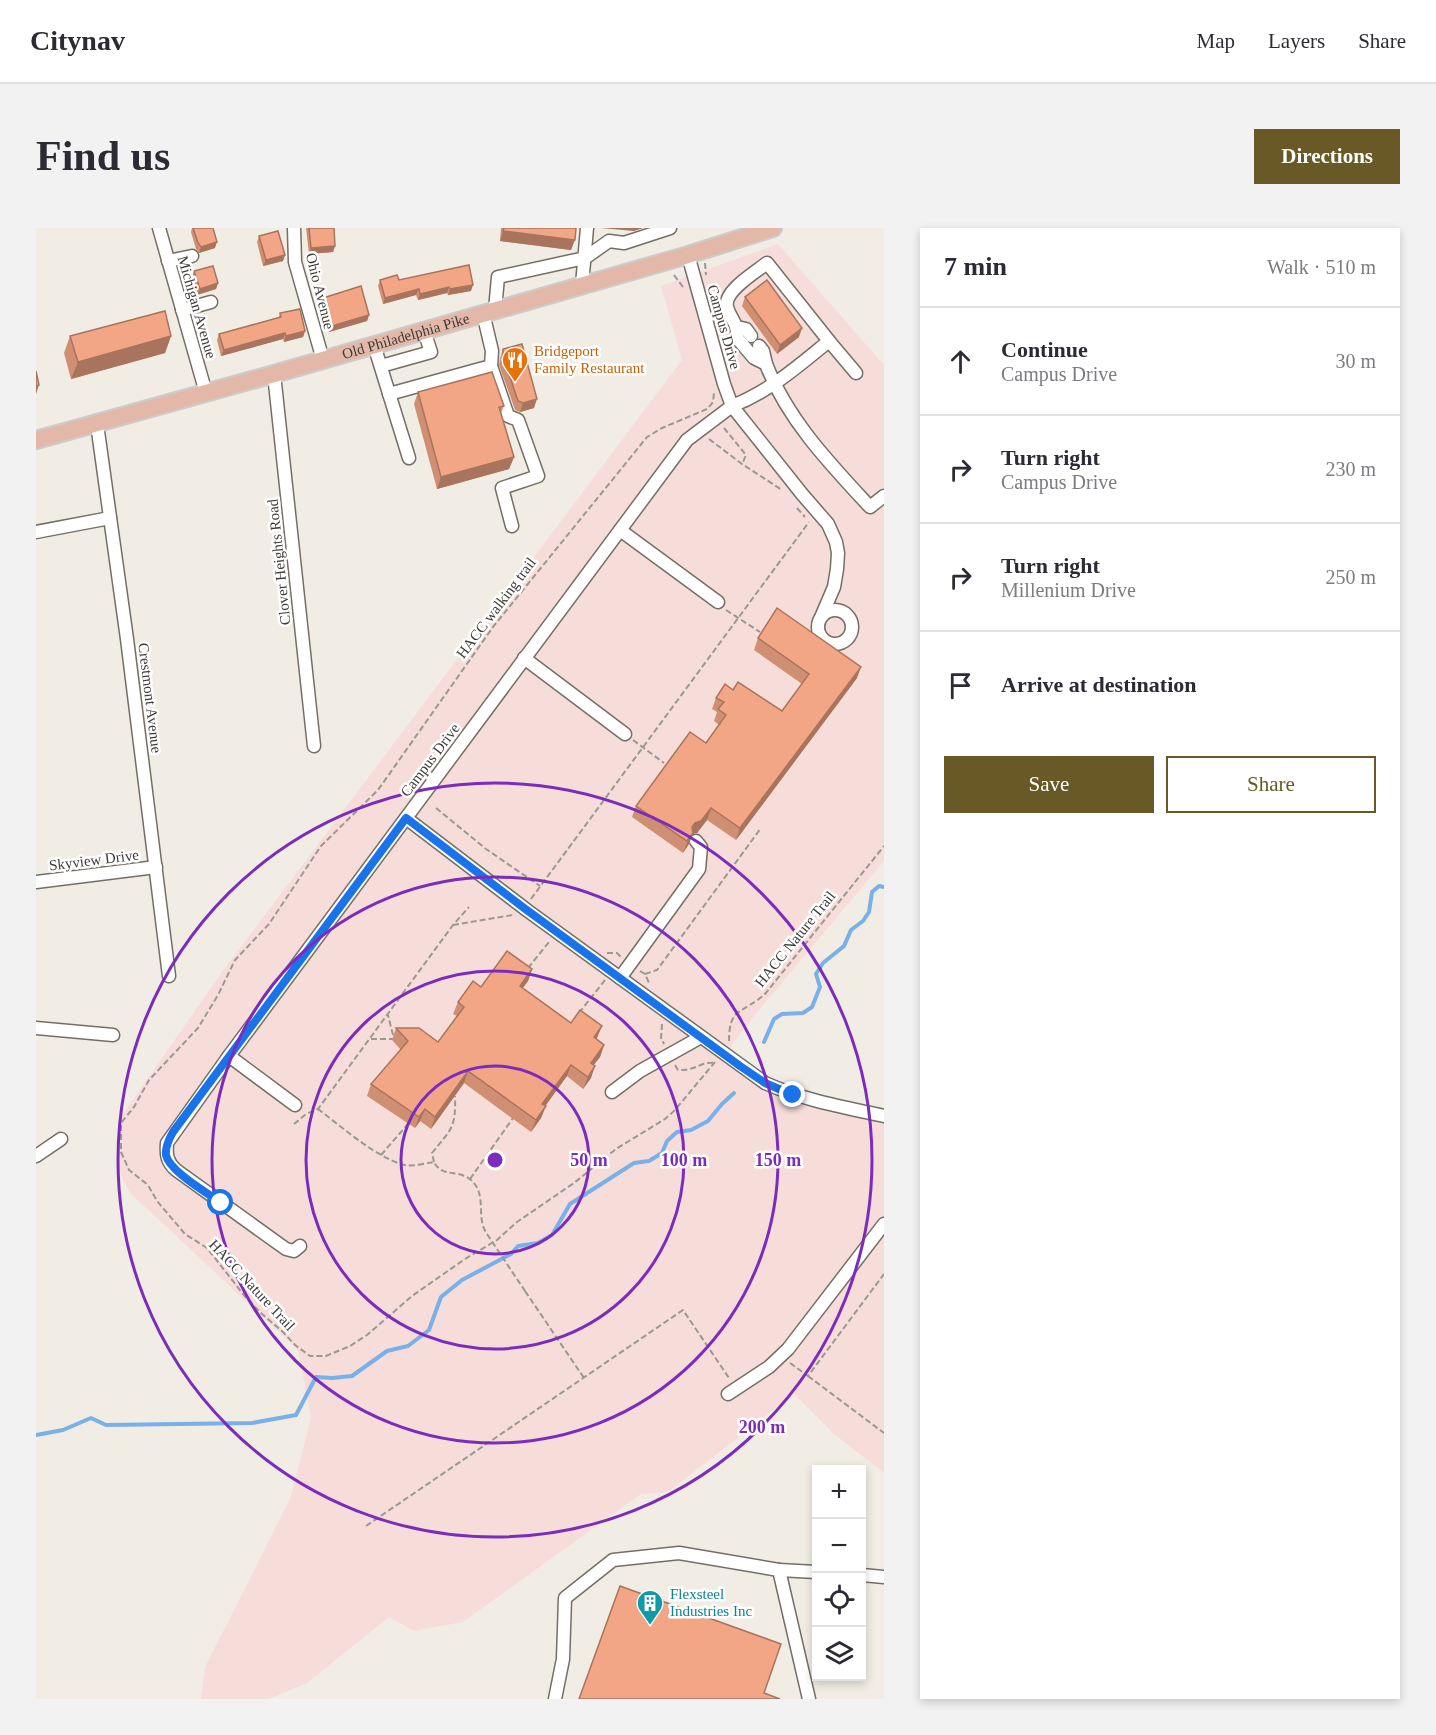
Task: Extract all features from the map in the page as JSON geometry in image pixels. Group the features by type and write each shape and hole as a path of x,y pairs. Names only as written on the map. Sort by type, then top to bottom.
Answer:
{"main road":[{"name":"Old Philadelphia Pike","path":"36,440 688,255 769,229"}],"street":[{"name":"Michigan Avenue","path":"159,228 206,393"},
{"name":"Ohio Avenue","path":"294,228 295,262 323,360"},
{"path":"582,285 587,228"},
{"path":"512,526 502,488 538,476 518,420 508,416 491,366 489,312 498,277 585,258 609,242 624,243 670,228"},
{"name":"Campus Drive","path":"688,255 732,406 828,524 838,553 837,569 834,587 818,615"},
{"path":"168,261 192,256"},
{"path":"766,364 754,358 737,338 737,327 726,306 729,296 736,287 767,263 856,373"},
{"path":"182,310 211,302"},
{"path":"737,327 746,329 763,351 774,385 801,427 870,507 884,496"},
{"path":"381,366 431,352 424,330"},
{"path":"732,406 755,397 774,385 829,341"},
{"path":"374,345 409,458"},
{"path":"389,394 491,366"},
{"name":"Clover Heights Road","path":"274,374 314,746"},
{"name":"Campus Drive","path":"300,1246 294,1251 286,1249 170,1165 166,1155 167,1143 229,1056 687,440 732,406"},
{"name":"Crestmont Avenue","path":"97,424 169,976"},
{"path":"36,532 110,518"},
{"path":"620,530 718,602"},
{"path":"524,658 625,734"},
{"path":"406,818 765,1083 817,1102 884,1116"},
{"path":"620,978 699,870 701,848 696,842"},
{"name":"Skyview Drive","path":"36,882 156,867"},
{"path":"36,1028 113,1035"},
{"path":"612,1092 639,1071 701,1036"},
{"path":"229,1056 295,1105"},
{"path":"36,1156 61,1139"},
{"path":"732,1391 769,1367 788,1349 884,1224"},
{"path":"555,1699 563,1659 565,1598 614,1560 679,1553 779,1569 812,1572"},
{"path":"779,1569 809,1699"},
{"path":"866,1575 884,1577"}],"path":[{"name":"HACC walking trail","path":"321,846 378,790 493,627 647,436 709,408"},
{"path":"710,439 784,492"},
{"path":"795,504 799,512 810,522"},
{"path":"813,635 818,615"},
{"path":"738,618 760,632"},
{"path":"643,747 664,763"},
{"path":"436,808 486,849 540,886"},
{"path":"645,974 657,970 761,828"},
{"name":"HACC Nature Trail","path":"321,846 295,889 269,924 235,960 219,995 198,1028 149,1080 122,1123 120,1144 123,1159 129,1170 148,1185 157,1201 185,1234 207,1248 247,1299 295,1345 310,1356 334,1353 350,1347 374,1330 412,1296 497,1240 517,1222 574,1183 616,1149 665,1119 714,1062"},
{"name":"HACC Nature Trail","path":"720,1037 729,1044 729,1024 734,1015 752,1005 771,987 884,846"},
{"path":"294,1124 306,1114 318,1109 453,925 470,907"},
{"path":"521,976 550,939"},
{"path":"604,953 617,953 645,974 654,988"},
{"path":"578,1015 605,980"},
{"path":"370,1039 394,1039 388,1015"},
{"path":"454,1096 453,1124 444,1141 432,1153 434,1162 437,1168 444,1172 464,1175 470,1179 481,1195 480,1218 487,1234 584,1378"},
{"path":"318,1109 381,1155 400,1164 409,1166 434,1162"},
{"path":"470,1179 513,1118"},
{"path":"381,1155 408,1124"},
{"path":"808,1376 884,1274"},
{"path":"366,1526 683,1310 732,1391"},
{"path":"784,1366 790,1362 884,1433"}],"shaded area":[{"path":"778,244 884,365 884,861 755,1015 734,1042 723,1062 751,1083 788,1101 884,1124 884,1473 834,1434 794,1394 668,1492 641,1494 463,1622 414,1631 389,1617 307,1683 269,1699 201,1699 205,1667 290,1499 311,1418 298,1350 130,1193 121,1176 118,1158 118,1121 222,972 682,360 661,286"}],"building":[{"path":"193,228 213,228 217,242 201,247"},
{"path":"309,228 334,228 335,246 311,248"},
{"path":"504,228 576,228 575,240 503,231"},
{"path":"278,231 285,255 266,260 259,236"},
{"path":"469,265 473,285 450,289 449,287 420,294 419,289 385,298 380,280 397,275 399,280"},
{"path":"213,266 218,283 200,289 194,271"},
{"path":"767,280 802,328 780,345 745,297"},
{"path":"361,286 369,315 332,326 323,298"},
{"path":"300,309 305,331 286,336 285,333 224,350 219,334 281,317 280,313"},
{"path":"165,311 171,336 78,362 70,336"},
{"path":"522,344 537,399 523,403 518,401 503,356 503,349"},
{"path":"492,372 504,406 499,407 514,457 441,477 418,392"},
{"path":"777,608 861,667 740,828 711,808 701,821 692,827 693,833 687,841 636,806 690,732 706,743 726,715 718,709 724,702 716,698 725,684 733,690 738,682 782,711 809,674 758,638"},
{"path":"507,951 532,969 520,986 571,1023 580,1010 602,1026 594,1037 604,1045 591,1063 595,1066 588,1077 571,1065 542,1104 546,1106 536,1120 468,1071 435,1117 425,1109 419,1117 371,1084 408,1041 396,1028 419,1028 438,1042 464,1007 458,1002 473,981 481,987"},
{"name":"Flexsteel Industries Inc","path":"620,1586 781,1644 764,1693 780,1699 579,1699"}],"waterway":[{"path":"764,1042 774,1019 782,1014 803,1013 812,1007 820,987 816,974 823,963 844,946 851,930 863,921 869,912 872,892 879,886 884,887"},
{"path":"36,1435 63,1430 91,1418 106,1425 252,1423 296,1415 316,1377 352,1376 387,1351 408,1346 429,1330 441,1297 462,1280 511,1254 518,1246 538,1243 552,1235 570,1204 634,1163 649,1161 662,1153 667,1141 677,1132 691,1130 708,1121 734,1093"}],"place":[{"name":"Bridgeport Family Restaurant","path":"515,383"},
{"name":"Flexsteel Industries Inc","path":"650,1626"}],"route":[{"path":"221,1203 170,1165 166,1155 167,1143 406,818 524,908 740,1066 765,1083 793,1095"}]}
